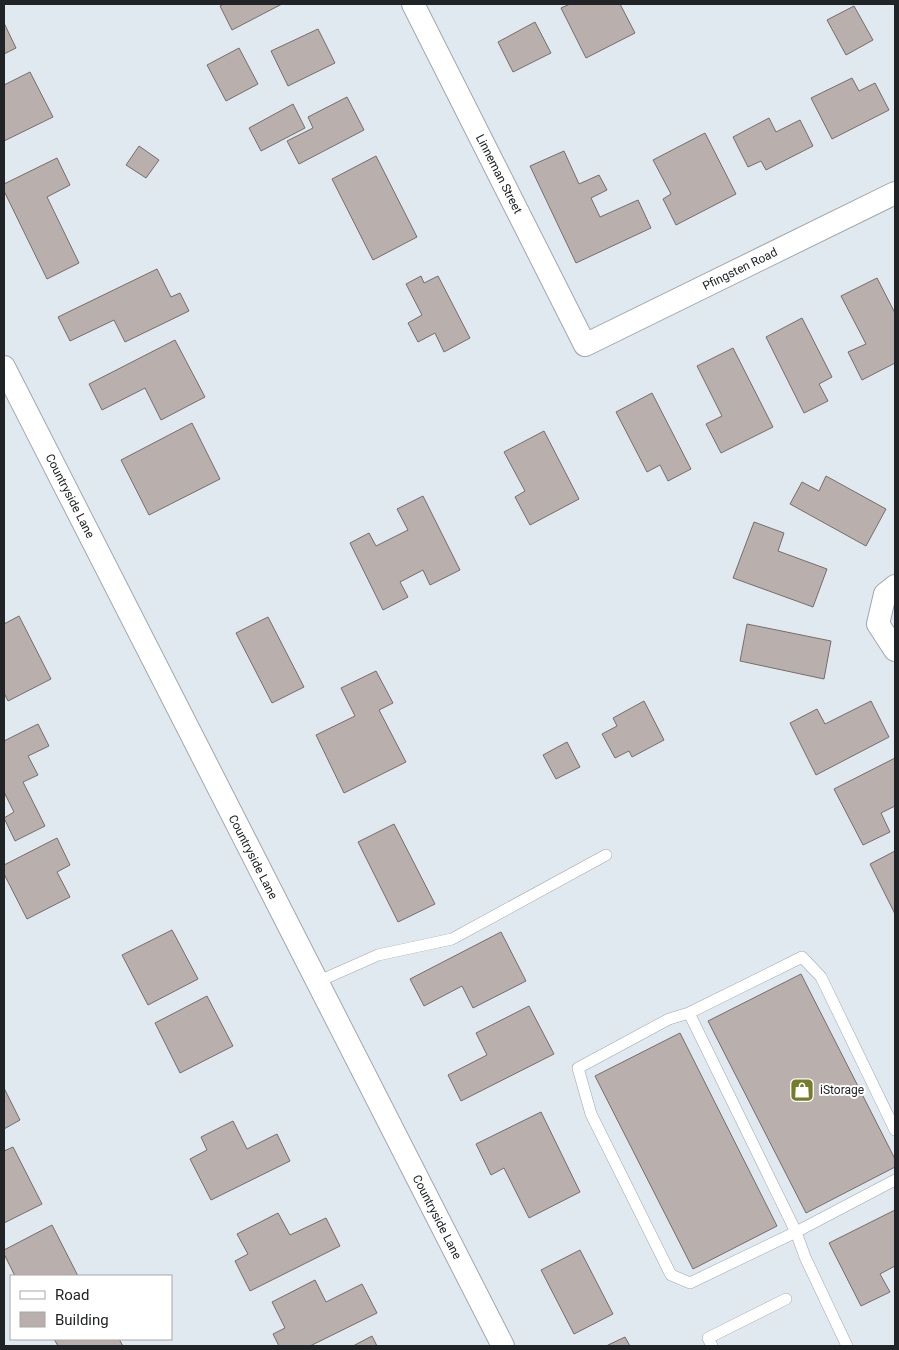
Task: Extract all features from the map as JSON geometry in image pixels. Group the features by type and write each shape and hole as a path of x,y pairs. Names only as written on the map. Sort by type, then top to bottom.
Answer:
{"street":[{"name":"Linneman Street","path":"413,4 585,344"},
{"name":"Pfingsten Road","path":"585,344 895,193"},
{"name":"Countryside Lane","path":"4,367 503,1346"},
{"path":"895,586 885,594 878,624 895,650"}],"lane":[{"path":"317,982 378,955 452,939 606,855"},
{"path":"895,1130 820,976 802,957 689,1013 669,1019 578,1068 591,1114 671,1275 690,1283 796,1232 895,1180"},
{"path":"689,1013 796,1232 805,1257 847,1346"},
{"path":"712,1346 708,1338 786,1299"}],"building":[{"path":"224,4 282,4 232,30 220,6"},
{"path":"570,4 620,4 635,33 586,58 561,8"},
{"path":"854,6 873,40 846,55 827,20"},
{"path":"535,22 551,53 513,72 498,42"},
{"path":"4,23 16,48 4,54"},
{"path":"318,29 335,63 288,86 271,51"},
{"path":"239,48 258,84 226,101 207,65"},
{"path":"30,72 53,117 4,141 4,85"},
{"path":"852,78 859,91 875,83 889,110 832,139 811,98"},
{"path":"347,97 364,130 299,164 287,141 313,128 308,117"},
{"path":"293,104 305,128 261,151 249,128"},
{"path":"769,118 776,132 800,120 813,146 766,170 761,161 748,167 733,137"},
{"path":"705,133 736,194 676,225 663,199 671,194 653,160"},
{"path":"139,146 159,160 146,178 126,165"},
{"path":"564,151 579,184 599,175 607,190 591,198 600,217 638,200 651,228 576,263 530,166"},
{"path":"376,156 417,237 373,260 332,179"},
{"path":"57,158 70,185 47,197 79,263 47,279 4,191 4,184"},
{"path":"157,269 171,297 180,293 189,311 125,342 114,320 70,341 58,317"},
{"path":"421,276 424,283 438,276 470,338 444,352 435,333 418,342 408,323 422,315 406,284"},
{"path":"877,278 895,313 895,363 862,380 848,352 866,344 841,296"},
{"path":"802,318 832,377 819,384 828,401 804,413 766,337"},
{"path":"175,340 205,397 161,420 145,388 102,410 89,384"},
{"path":"733,348 773,427 721,453 706,424 722,416 697,366"},
{"path":"652,393 691,469 668,481 660,465 647,472 616,412"},
{"path":"192,423 220,479 149,515 121,460"},
{"path":"544,431 579,499 530,525 515,497 525,491 504,452"},
{"path":"826,476 886,509 866,546 790,504 802,482 819,491"},
{"path":"423,496 460,570 430,585 423,570 400,582 408,597 383,610 350,543 369,533 376,546 408,530 397,509"},
{"path":"754,522 784,533 778,551 827,569 813,607 733,578"},
{"path":"19,616 51,679 8,701 4,693 4,624"},
{"path":"268,617 304,687 272,703 236,633"},
{"path":"747,624 831,641 824,679 740,661"},
{"path":"376,671 393,703 379,710 406,762 344,793 316,735 355,716 341,688"},
{"path":"644,701 664,740 632,757 629,751 615,758 602,734 617,726 613,718"},
{"path":"871,701 889,737 816,775 790,723 817,709 825,724"},
{"path":"38,724 49,746 28,756 38,775 23,782 45,826 15,841 4,818 14,812 4,792 4,741"},
{"path":"567,742 580,767 556,779 543,755"},
{"path":"895,758 895,806 881,813 890,832 863,845 834,789"},
{"path":"394,824 435,904 398,922 358,842"},
{"path":"57,838 70,865 57,872 70,897 27,919 4,874 4,865"},
{"path":"895,851 895,914 870,864"},
{"path":"172,930 198,979 148,1005 122,955"},
{"path":"501,932 526,981 473,1008 462,986 424,1006 410,979"},
{"name":"iStorage","path":"801,974 895,1159 895,1167 806,1213 708,1021"},
{"path":"207,996 233,1046 180,1073 155,1023"},
{"path":"529,1006 554,1054 461,1101 448,1075 487,1055 476,1033"},
{"path":"680,1033 777,1226 693,1269 595,1076"},
{"path":"4,1088 20,1120 4,1129"},
{"path":"541,1112 580,1192 529,1218 504,1168 491,1175 476,1144"},
{"path":"233,1121 247,1149 277,1134 290,1161 211,1200 190,1159 207,1150 201,1137"},
{"path":"13,1147 42,1204 4,1223 4,1151"},
{"path":"895,1210 895,1266 880,1274 890,1292 861,1306 829,1243"},
{"path":"278,1213 290,1235 326,1218 340,1246 250,1291 235,1261 248,1254 237,1234"},
{"path":"52,1225 77,1275 14,1275 4,1254 4,1250"},
{"path":"580,1250 613,1314 574,1334 541,1270"},
{"path":"315,1280 326,1302 362,1284 377,1313 310,1346 279,1346 273,1334 285,1328 272,1302"},
{"path":"372,1336 377,1346 353,1346"},
{"path":"625,1337 630,1346 606,1346"},
{"path":"55,1340 120,1340 123,1346 58,1346"}],"place":[{"name":"iStorage","path":"802,1090"}]}
